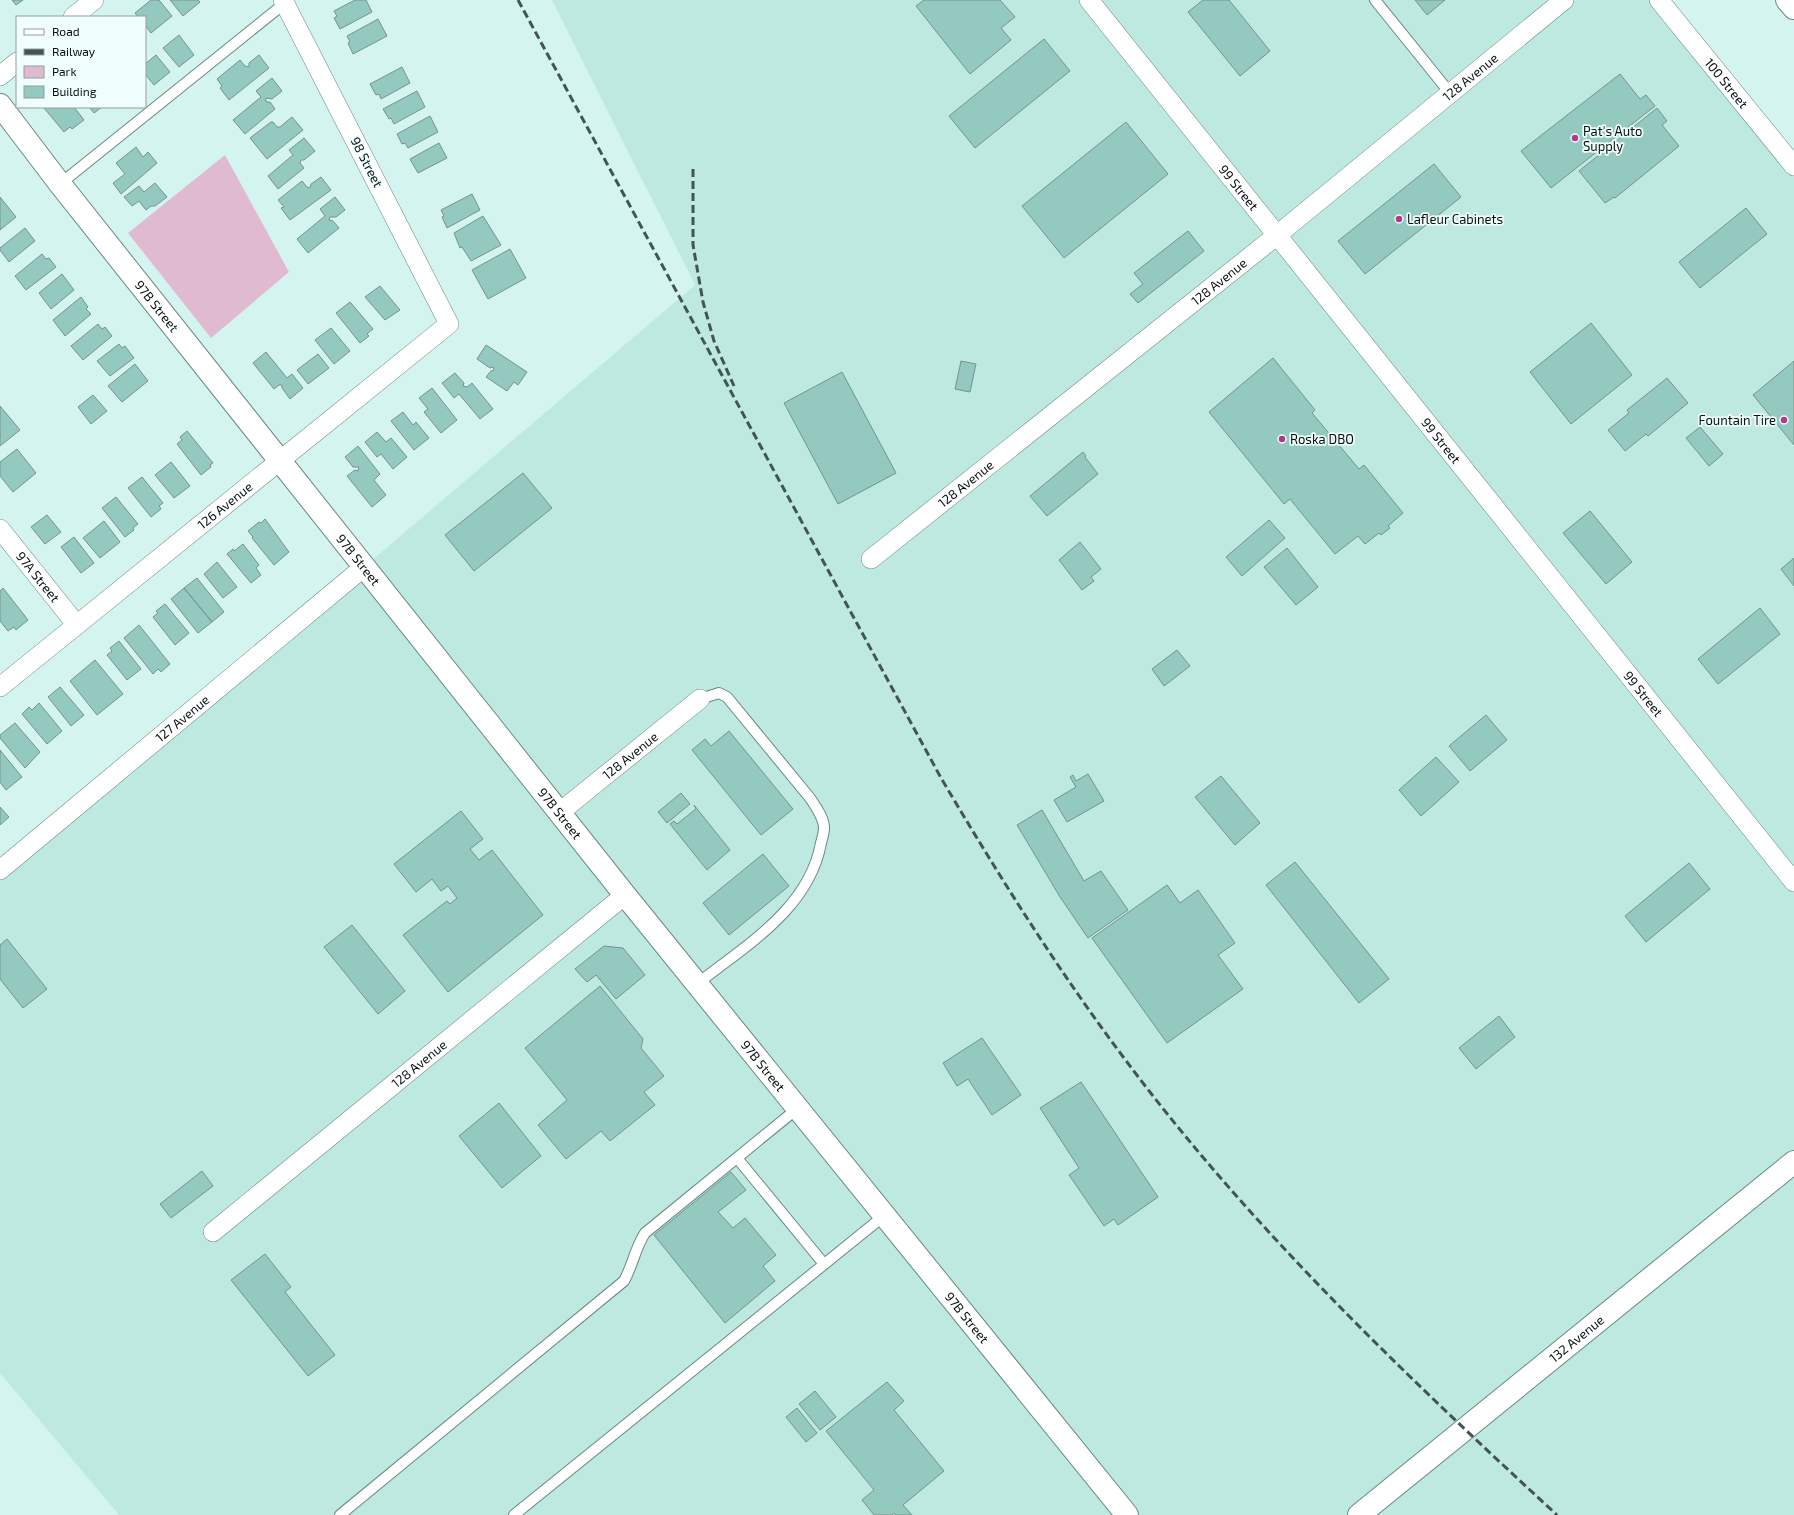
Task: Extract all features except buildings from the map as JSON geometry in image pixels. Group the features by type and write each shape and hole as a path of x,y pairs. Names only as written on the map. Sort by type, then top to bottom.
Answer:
{"street":[{"path":"74,16 94,0"},
{"name":"99 Street","path":"1089,0 1276,236 1794,882"},
{"name":"128 Avenue","path":"871,559 1276,236 1564,0"},
{"name":"100 Street","path":"1659,0 1794,166"},
{"path":"1787,0 1794,8"},
{"name":"98 Street","path":"284,2 449,324"},
{"path":"0,76 16,63"},
{"name":"97B Street","path":"0,105 60,184 625,895 1127,1515"},
{"name":"126 Avenue","path":"0,687 76,624 449,324"},
{"name":"97A Street","path":"0,529 76,624"},
{"name":"127 Avenue","path":"0,870 364,567"},
{"name":"128 Avenue","path":"560,812 700,698"},
{"name":"128 Avenue","path":"213,1232 625,895"},
{"name":"132 Avenue","path":"1359,1515 1794,1162"}],"lane":[{"path":"1375,0 1450,94"},
{"path":"60,184 284,2"},
{"path":"697,984 782,917 796,900 813,872 819,854 824,828 820,813 810,798 727,697 720,694 700,698"},
{"path":"340,1515 624,1281 631,1267 639,1242 645,1233 798,1108"},
{"path":"737,1158 824,1264"},
{"path":"514,1515 885,1215"}],"shaded area":[{"path":"552,0 1659,0 1794,166 1794,1515 119,1515 0,1373 0,870 364,567 695,285"}],"green space":[{"path":"225,155 289,272 211,338 128,233"}],"railway":[{"path":"518,0 941,778 1007,887 1077,993 1127,1062 1175,1124 1278,1242 1387,1354 1557,1515"},
{"path":"693,169 693,245 703,302 714,341 734,386"}],"place":[{"name":"Pat's Auto Supply","path":"1575,138"},
{"name":"Lafleur Cabinets","path":"1399,219"},
{"name":"Fountain Tire","path":"1784,420"},
{"name":"Roska DBO","path":"1282,439"}]}
